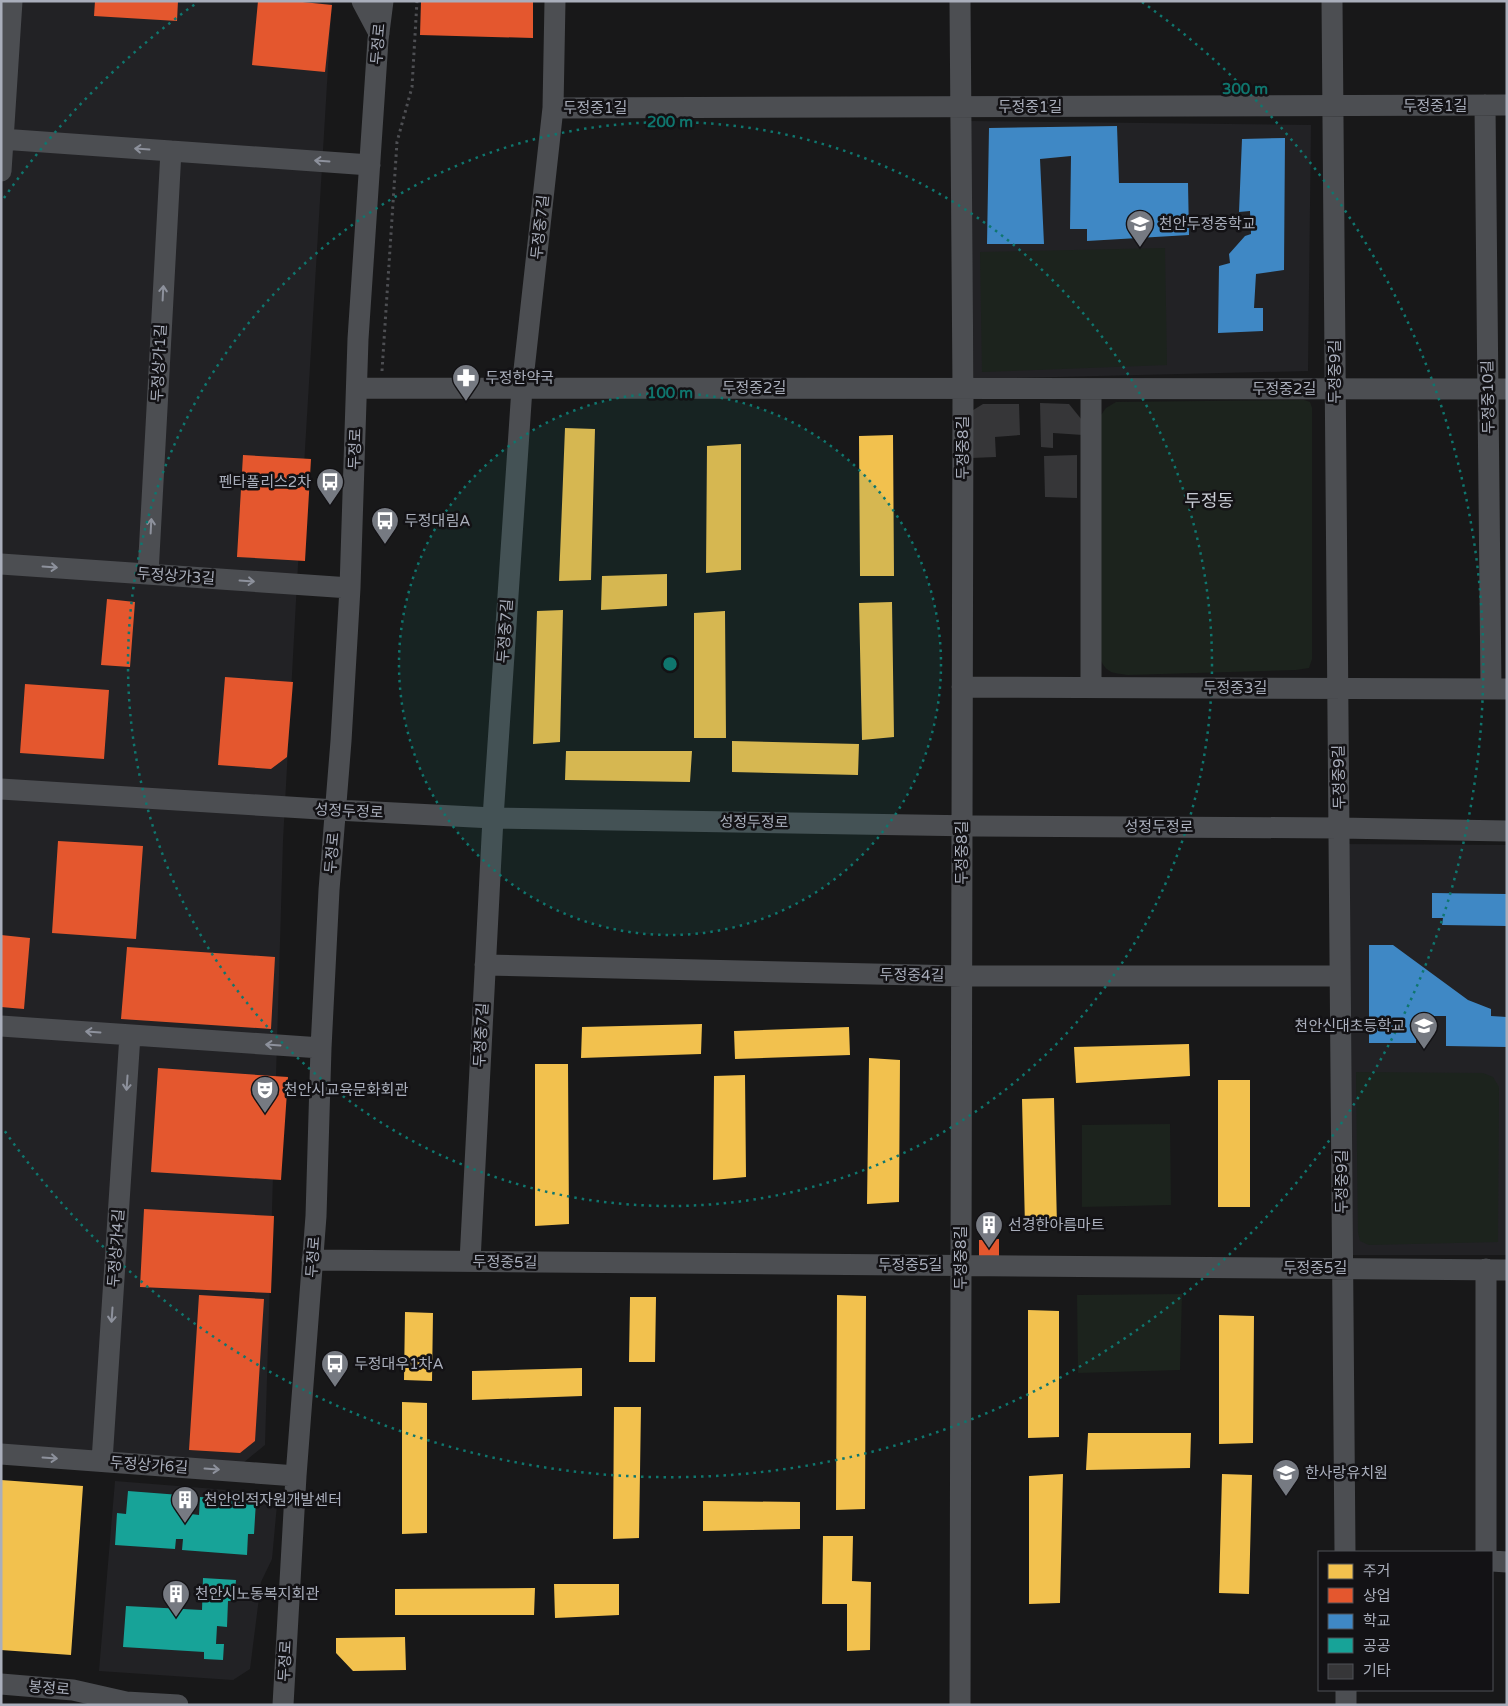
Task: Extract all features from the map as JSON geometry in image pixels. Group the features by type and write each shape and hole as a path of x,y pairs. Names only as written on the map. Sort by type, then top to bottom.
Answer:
{"street":[{"path":"1,171 12,1"},
{"path":"362,1 379,33"},
{"name":"두정로","path":"283,1705 296,1476 316,1216 321,1048 329,890 350,588 356,388 379,33 383,1"},
{"path":"379,33 384,16 396,1"},
{"name":"두정중7길","path":"470,1262 493,818 522,388 553,108 555,1"},
{"name":"두정중8길","path":"960,1 963,388 960,1705"},
{"name":"두정중9길","path":"1332,1 1345,1551"},
{"name":"두정중10길","path":"1485,105 1497,389 1499,689"},
{"name":"두정중1길","path":"553,108 1507,105"},
{"path":"2,139 370,165"},
{"name":"두정상가1길","path":"148,574 171,151"},
{"name":"두정중2길","path":"356,388 1497,389"},
{"path":"1091,389 1091,687"},
{"name":"두정상가3길","path":"1,564 350,588"},
{"name":"두정중3길","path":"962,687 1499,689"},
{"name":"성정두정로","path":"1,789 493,818 962,826 1507,831"},
{"name":"두정중4길","path":"485,965 962,976 1340,976"},
{"path":"1,1026 321,1048"},
{"name":"두정상가4길","path":"102,1461 130,1035"},
{"name":"두정중5길","path":"312,1260 1507,1270"},
{"path":"1486,1269 1486,1551"},
{"name":"두정상가6길","path":"1,1454 296,1476"},
{"path":"1493,1561 1507,1562"},
{"name":"봉정로","path":"1,1684 73,1690 126,1702 178,1705"},
{"path":"1346,1691 1346,1705"},
{"name":"봉정로","path":"100,1705 126,1702"}],"path":[{"path":"381,388 397,142 412,87 417,1"}],"shaded area":[{"path":"1,1 332,1 283,841 265,1445 243,1463 1,1445"},
{"name":"천안두정중학교","path":"969,121 1311,125 1308,371 974,379"},
{"path":"1165,248 1167,365 982,372 980,252"},
{"path":"1304,400 1310,402 1312,408 1312,659 1309,668 1128,675 1109,671 1101,661 1101,415 1106,408 1116,402"},
{"name":"천안신대초등학교","path":"1341,844 1507,845 1507,1255 1342,1255"},
{"path":"1356,1072 1483,1073 1493,1077 1499,1087 1498,1242 1369,1245 1360,1241 1358,1232"},
{"path":"1170,1124 1171,1205 1082,1207 1082,1125"},
{"path":"1182,1294 1180,1370 1078,1373 1077,1295"},
{"path":"115,1481 278,1494 272,1559 261,1582 250,1669 233,1680 99,1671"}],"building: 주거":[{"path":"565,428 595,429 591,580 559,581"},
{"path":"893,435 894,576 860,576 859,436"},
{"path":"741,444 741,570 706,573 707,446"},
{"path":"667,574 667,606 601,610 602,576"},
{"path":"892,602 894,737 862,740 859,603"},
{"path":"563,610 560,742 533,744 537,611"},
{"path":"725,611 726,738 694,738 694,613"},
{"path":"732,741 859,744 858,775 732,772"},
{"path":"566,751 692,751 690,782 565,780"},
{"path":"702,1024 701,1054 581,1058 582,1027"},
{"path":"849,1027 850,1055 735,1059 734,1031"},
{"path":"1189,1044 1190,1076 1076,1083 1074,1047"},
{"path":"869,1058 900,1060 899,1202 867,1204"},
{"path":"535,1064 568,1064 569,1224 535,1226"},
{"path":"745,1075 746,1177 713,1180 714,1076"},
{"path":"1218,1080 1250,1080 1250,1207 1218,1207"},
{"path":"1054,1098 1057,1226 1025,1227 1022,1099"},
{"path":"837,1295 866,1296 865,1509 836,1510"},
{"path":"630,1297 656,1297 655,1362 629,1362"},
{"path":"1028,1310 1059,1311 1059,1437 1028,1438"},
{"path":"405,1312 433,1313 432,1381 404,1380"},
{"path":"1219,1315 1254,1316 1253,1443 1219,1444"},
{"path":"582,1368 582,1396 472,1400 472,1371"},
{"path":"402,1402 427,1403 427,1533 402,1534"},
{"path":"614,1407 641,1407 639,1538 613,1539"},
{"path":"1088,1433 1191,1433 1190,1468 1086,1470"},
{"path":"1063,1474 1060,1603 1029,1604 1029,1476"},
{"path":"1222,1474 1252,1475 1249,1594 1219,1593"},
{"path":"1,1480 83,1486 71,1655 1,1650"},
{"path":"703,1501 800,1502 800,1529 703,1531"},
{"path":"823,1536 853,1536 852,1581 871,1582 870,1650 847,1651 847,1604 822,1604"},
{"path":"554,1584 619,1584 619,1615 555,1618"},
{"path":"535,1588 534,1615 395,1615 395,1589"},
{"path":"405,1637 406,1670 353,1671 336,1653 336,1638"}],"building: 상업":[{"path":"95,1 178,1 177,21 94,16"},
{"path":"258,1 293,1 332,5 325,72 252,65"},
{"path":"421,1 533,1 533,38 420,35"},
{"path":"243,455 311,459 305,561 237,557"},
{"path":"107,599 135,602 130,667 101,665"},
{"path":"225,677 293,682 287,757 271,769 218,765"},
{"path":"25,684 109,690 104,759 20,753"},
{"path":"58,841 143,846 136,939 52,933"},
{"path":"1,935 30,938 24,1009 1,1007"},
{"path":"127,947 275,957 271,1029 121,1019"},
{"path":"158,1068 288,1077 281,1180 151,1172"},
{"path":"144,1209 274,1216 271,1293 140,1287"},
{"name":"선경한아름마트","path":"999,1239 999,1258 979,1259 979,1240"},
{"path":"199,1295 264,1299 255,1441 240,1453 189,1450"}],"building: 학교":[{"path":"1117,126 1119,183 1188,183 1189,235 1087,241 1087,229 1070,229 1071,156 1040,159 1044,244 987,244 989,128"},
{"path":"1285,138 1284,270 1256,274 1254,308 1263,308 1263,331 1218,333 1219,266 1230,263 1229,254 1245,236 1251,234 1250,211 1239,212 1242,139"},
{"path":"1432,893 1507,894 1507,926 1442,925 1443,918 1432,918"},
{"path":"1369,945 1393,945 1468,1000 1491,1009 1491,1016 1507,1017 1507,1047 1446,1046 1446,1016 1416,1016 1416,1043 1369,1043"}],"building: 공공":[{"name":"천안인적자원개발센터","path":"128,1491 193,1496 191,1514 199,1515 200,1497 256,1501 254,1534 248,1534 247,1555 182,1550 183,1539 176,1539 175,1549 115,1545 117,1513 126,1514"},
{"name":"천안시노동복지회관","path":"203,1578 236,1580 234,1601 228,1601 227,1627 217,1626 216,1644 224,1644 223,1660 204,1659 204,1652 123,1647 126,1606 202,1610"}],"building: 기타":[{"path":"1040,403 1069,404 1082,420 1083,435 1053,433 1053,448 1041,447"},
{"path":"983,404 1019,404 1020,435 995,437 996,457 971,458 970,412"},
{"path":"1077,455 1077,498 1045,497 1044,456"}],"place":[{"name":"천안두정중학교","path":"1140,248"},
{"name":"두정한약국","path":"466,402"},
{"name":"펜타폴리스2차","path":"330,506"},
{"name":"두정대림A","path":"385,545"},
{"name":"천안신대초등학교","path":"1424,1050"},
{"name":"천안시교육문화회관","path":"265,1114"},
{"name":"선경한아름마트","path":"989,1249"},
{"name":"두정대우1차A","path":"335,1388"},
{"name":"한사랑유치원","path":"1286,1497"},
{"name":"천안인적자원개발센터","path":"185,1524"},
{"name":"천안시노동복지회관","path":"176,1618"}],"district":[{"name":"두정동","path":"1209,501"}]}
